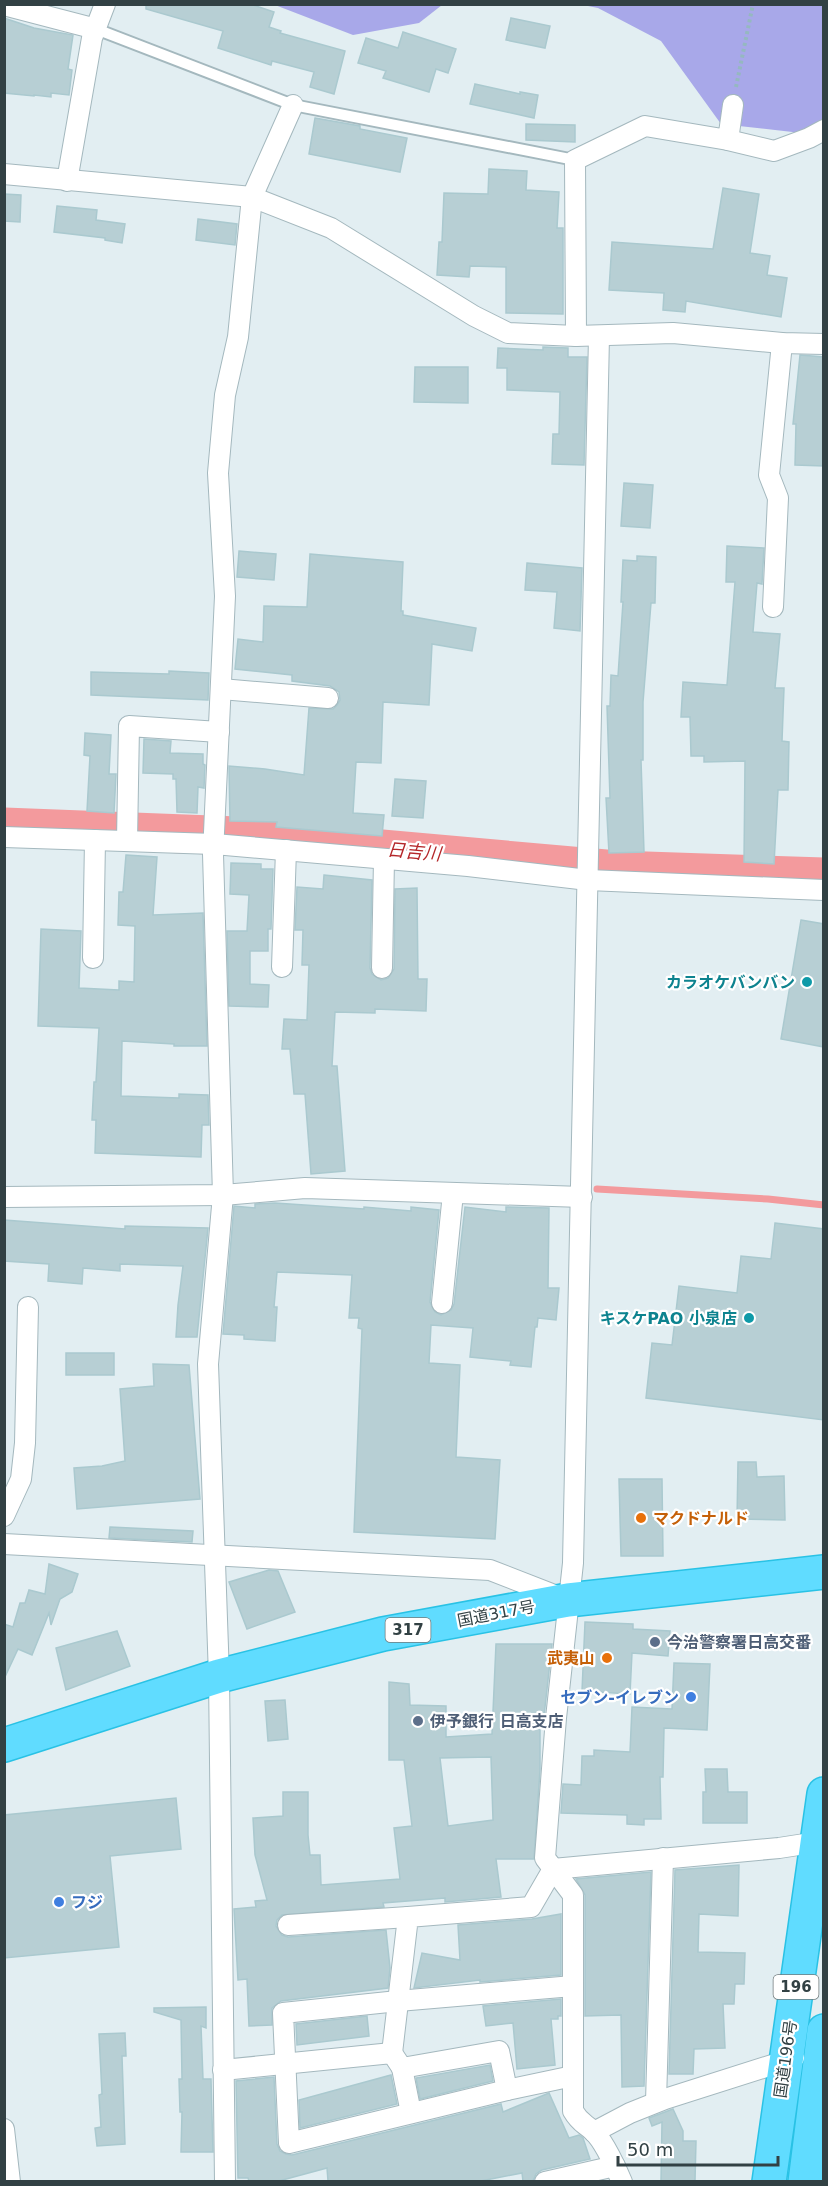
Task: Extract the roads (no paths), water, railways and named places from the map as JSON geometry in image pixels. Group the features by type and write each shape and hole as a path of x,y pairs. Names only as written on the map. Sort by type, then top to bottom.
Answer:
{"highway":[{"name":"国道317号","path":"4,1745 219,1676 383,1634 568,1600 824,1572"},
{"name":"国道196号","path":"767,2177 821,1841 824,1794"},
{"name":"国道196号","path":"806,2178 822,2046"}],"street":[{"path":"67,181 96,29 105,4"},
{"path":"4,5 96,29"},
{"path":"225,2181 219,1676 208,1364 223,1195 214,844 225,596 218,473 225,394 238,337 252,197 293,105"},
{"path":"728,140 733,105"},
{"path":"576,336 575,160 645,126 728,140 774,151 824,129"},
{"path":"4,174 252,197 331,228 474,316 508,333 576,336 674,333 782,343 824,344"},
{"path":"545,2181 618,2174 594,2132 580,2122 573,2111 573,1895 545,1858 556,1718 573,1563 599,336"},
{"path":"773,607 778,498 769,475 782,343"},
{"path":"221,689 328,698"},
{"path":"127,841 129,726 219,732"},
{"path":"4,837 214,844 468,866 588,880 824,890"},
{"path":"93,958 95,840"},
{"path":"282,967 286,850"},
{"path":"382,968 384,859"},
{"path":"4,1197 223,1195 305,1188 582,1197"},
{"path":"442,1303 453,1193"},
{"path":"4,1516 21,1479 24,1452 28,1307"},
{"path":"4,1544 490,1570 568,1600"},
{"path":"554,1869 779,1848 821,1841"},
{"path":"657,2102 663,1858"},
{"path":"288,1925 531,1907 554,1869"},
{"path":"408,1917 398,2001 397,2061 411,2113"},
{"path":"573,1986 283,2013 289,2143 573,2076"},
{"path":"594,2132 657,2102 822,2046"},
{"path":"223,2070 286,2064 397,2061 500,2050 507,2090"},
{"path":"4,2129 10,2181"}],"lane":[{"path":"96,29 293,105 575,160"}],"waterway":[{"name":"日吉川","path":"4,827 237,836 617,870 824,877"},
{"path":"597,1189 768,1199 824,1205"}],"place":[{"name":"カラオケバンバン","path":"807,982"},
{"name":"キスケPAO 小泉店","path":"749,1318"},
{"name":"マクドナルド","path":"641,1518"},
{"name":"今治警察署日高交番","path":"655,1642"},
{"name":"武夷山","path":"607,1658"},
{"name":"セブン-イレブン","path":"691,1697"},
{"name":"伊予銀行 日高支店","path":"418,1721"},
{"name":"フジ","path":"59,1902"}]}
